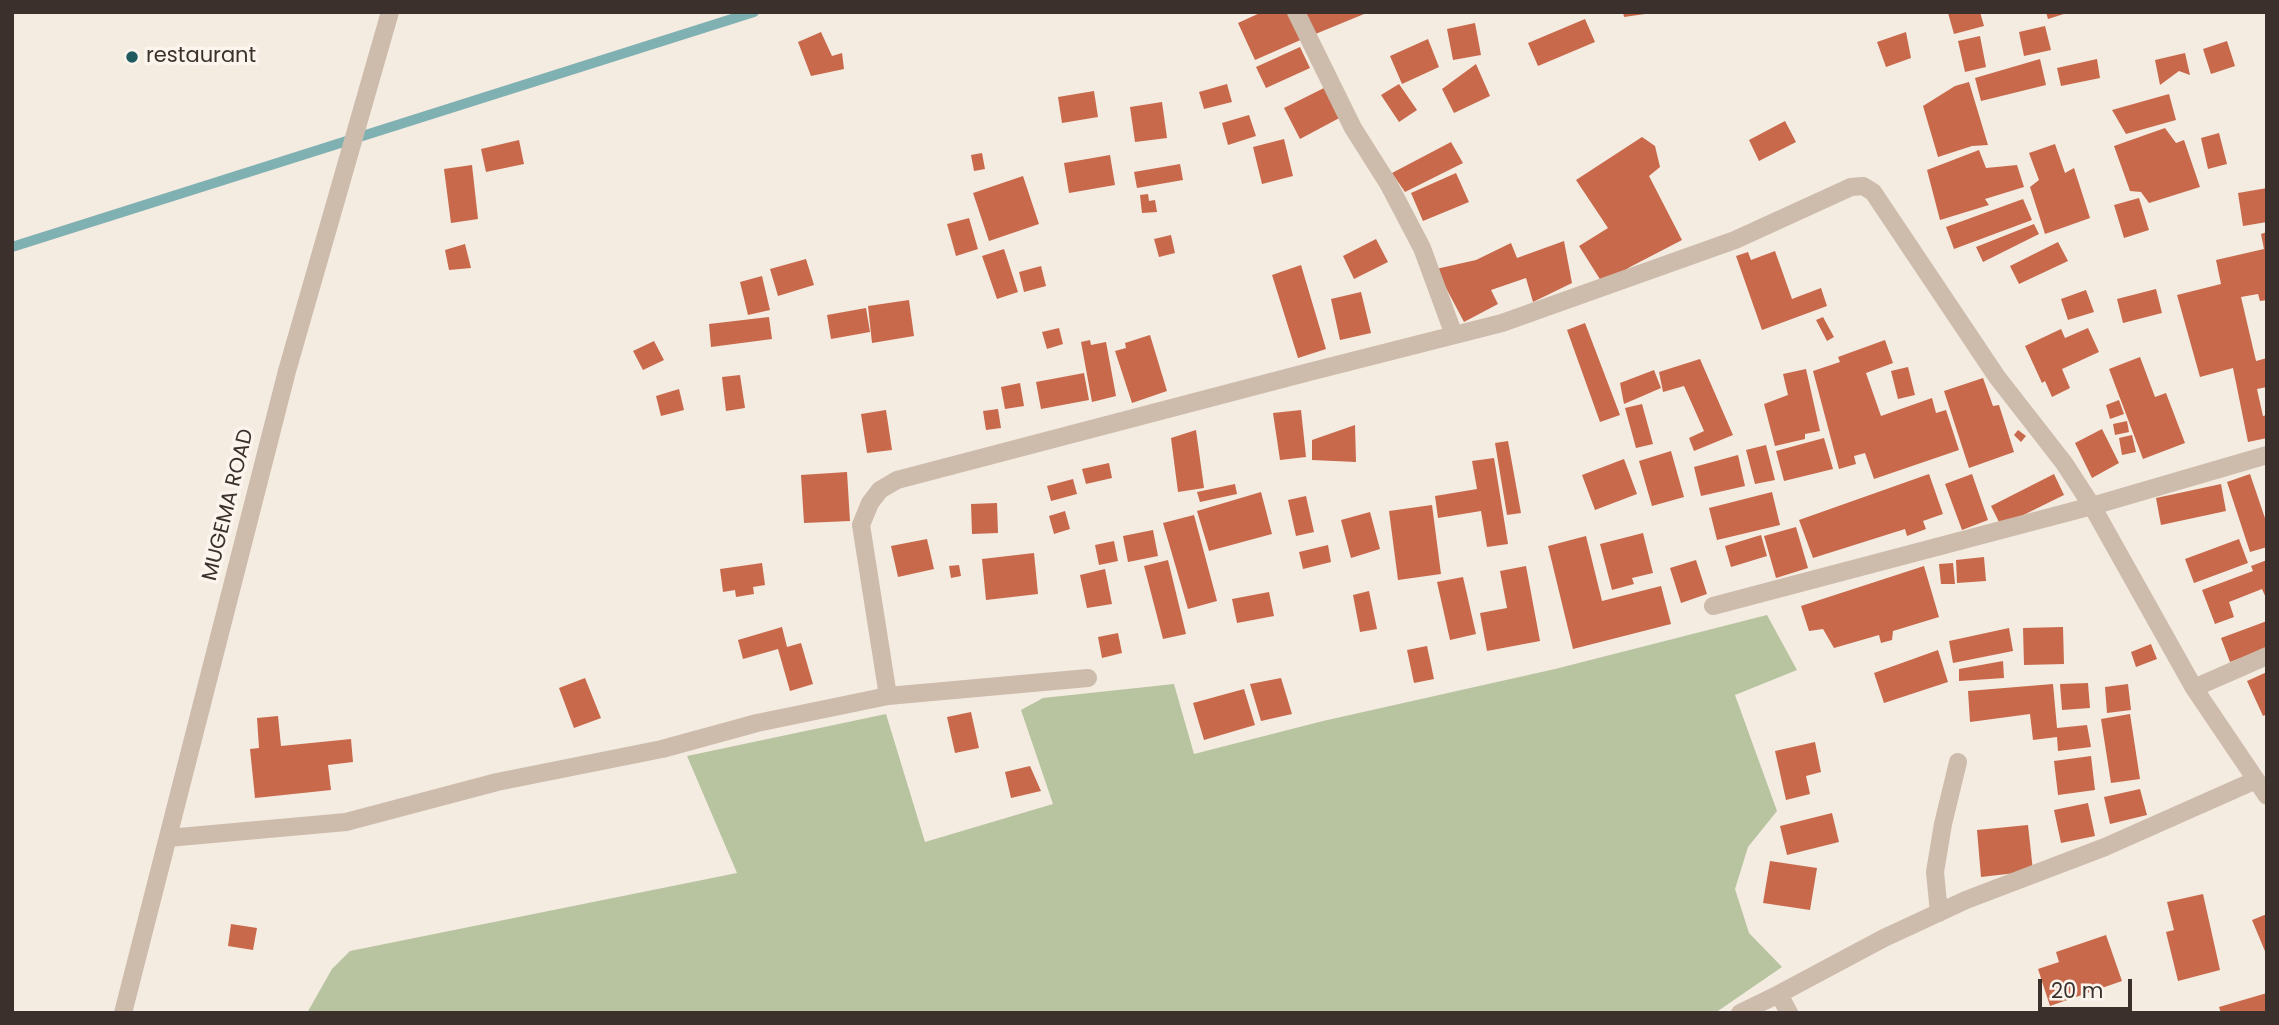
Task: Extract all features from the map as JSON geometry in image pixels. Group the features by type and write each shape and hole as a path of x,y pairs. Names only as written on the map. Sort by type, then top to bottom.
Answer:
{"street":[{"name":"MUGEMA ROAD","path":"123,1013 287,371 390,12"},
{"path":"1296,12 1353,128 1389,185 1422,248 1454,335"},
{"path":"888,696 861,525 870,503 880,489 897,480 1502,323 1735,240 1851,187 1863,186 1873,192 1997,377 2064,463 2092,506 2194,688 2267,796"},
{"path":"1713,606 2092,506 2267,455"},
{"path":"2194,688 2267,656"},
{"path":"168,838 346,822 496,782 662,749 757,723 888,696 1088,678"},
{"path":"1939,913 1935,872 1958,762"},
{"path":"1740,1013 1884,938 1939,913 2105,848 2256,780"},
{"path":"1779,994 1789,1013"}],"green space":[{"path":"1767,615 1797,670 1735,695 1777,811 1748,847 1735,889 1749,933 1782,967 1715,1013 307,1013 332,969 350,951 737,873 687,756 886,714 925,842 1053,804 1021,710 1043,698 1174,684 1194,754 1323,721 1555,669"}],"building":[{"path":"1262,12 1294,12 1305,38 1255,60 1238,23"},
{"path":"1304,12 1369,12 1313,35"},
{"path":"1623,12 1645,12 1645,14 1624,17"},
{"path":"1980,12 1984,26 1954,34 1948,13"},
{"path":"2046,12 2067,12 2067,13 2048,19"},
{"path":"1585,19 1595,42 1538,66 1528,43"},
{"path":"1475,23 1481,55 1453,60 1447,29"},
{"path":"2045,26 2051,50 2024,56 2019,32"},
{"path":"821,32 832,56 842,53 844,69 811,76 798,42"},
{"path":"1906,32 1911,58 1886,67 1877,42"},
{"path":"1980,36 1986,67 1965,72 1958,41"},
{"path":"1428,39 1439,67 1402,84 1390,56"},
{"path":"2227,41 2235,66 2211,74 2203,49"},
{"path":"1300,47 1310,68 1266,88 1256,67"},
{"path":"2185,53 2190,75 2179,71 2160,85 2155,60"},
{"path":"2040,59 2046,85 1981,101 1975,78"},
{"path":"2097,59 2100,78 2061,86 2057,68"},
{"path":"1476,64 1490,96 1454,113 1442,89"},
{"path":"1969,82 1988,145 1972,146 1938,157 1923,106 1955,86"},
{"path":"1227,84 1232,102 1204,109 1199,92"},
{"path":"1399,84 1417,110 1399,122 1381,95"},
{"path":"1330,85 1345,115 1300,139 1284,108"},
{"path":"1094,91 1098,117 1062,123 1058,97"},
{"path":"2169,94 2176,120 2126,134 2112,110"},
{"path":"1162,102 1167,138 1135,142 1130,107"},
{"path":"1249,115 1256,136 1228,145 1222,123"},
{"path":"1785,121 1796,142 1759,161 1749,140"},
{"path":"2165,128 2176,143 2184,140 2200,187 2149,203 2141,192 2130,191 2114,146"},
{"path":"2219,133 2227,164 2208,169 2201,138"},
{"path":"1642,137 1655,146 1660,167 1649,176 1682,240 1603,284 1579,246 1608,228 1576,180"},
{"path":"1284,139 1293,176 1262,184 1253,147"},
{"path":"519,140 524,164 486,172 481,149"},
{"path":"1451,142 1463,163 1405,192 1392,173"},
{"path":"2055,144 2065,173 2074,168 2090,218 2045,234 2030,187 2039,180 2029,153"},
{"path":"1979,150 1986,168 2017,165 2024,187 1985,199 1989,205 1940,220 1927,170"},
{"path":"982,153 985,169 974,171 971,155"},
{"path":"1110,155 1115,185 1069,193 1064,163"},
{"path":"1180,164 1183,180 1137,188 1134,172"},
{"path":"472,165 478,219 451,223 444,169"},
{"path":"1456,173 1469,202 1423,221 1411,193"},
{"path":"1023,176 1039,224 989,241 973,193"},
{"path":"2267,188 2267,222 2243,226 2238,193"},
{"path":"1148,194 1149,201 1155,200 1157,212 1142,213 1140,195"},
{"path":"2139,198 2149,230 2124,238 2114,205"},
{"path":"2023,199 2032,220 1954,249 1946,227"},
{"path":"969,218 978,249 956,256 947,224"},
{"path":"2034,224 2039,234 1983,262 1976,247"},
{"path":"2267,232 2267,300 2260,301 2258,294 2241,297 2256,361 2267,358 2267,387 2257,389 2263,416 2267,415 2267,438 2248,442 2233,368 2200,377 2177,295 2221,284 2216,260 2264,249 2261,234"},
{"path":"1171,235 1175,253 1159,257 1154,239"},
{"path":"1376,239 1388,262 1354,279 1343,256"},
{"path":"1564,241 1572,283 1533,302 1526,278 1491,290 1498,304 1464,322 1436,269 1476,260 1511,243 1517,258"},
{"path":"2058,242 2068,261 2019,284 2010,266"},
{"path":"465,244 471,268 449,270 445,250"},
{"path":"1004,249 1018,292 997,299 982,256"},
{"path":"1775,251 1792,299 1821,288 1827,306 1762,330 1736,256 1748,252 1751,260"},
{"path":"806,259 814,285 778,296 770,269"},
{"path":"1301,265 1326,349 1298,358 1272,275"},
{"path":"1041,266 1046,286 1024,292 1019,272"},
{"path":"762,276 770,310 748,315 740,282"},
{"path":"2156,289 2162,313 2123,323 2117,299"},
{"path":"2086,290 2094,312 2068,320 2061,299"},
{"path":"1361,292 1371,333 1340,340 1331,299"},
{"path":"909,300 914,336 872,343 868,306"},
{"path":"866,308 870,332 831,339 827,315"},
{"path":"769,317 772,339 711,347 709,324"},
{"path":"1823,317 1834,337 1827,341 1816,320"},
{"path":"1585,323 1620,415 1600,422 1567,330"},
{"path":"1059,328 1063,344 1047,349 1042,332"},
{"path":"2088,328 2099,352 2062,369 2070,388 2052,397 2045,381 2042,383 2025,346 2061,329 2065,338"},
{"path":"1150,335 1167,391 1132,403 1115,351 1126,348 1125,343"},
{"path":"1090,340 1091,345 1106,342 1116,396 1092,402 1081,342"},
{"path":"1885,340 1893,363 1866,373 1881,416 1932,398 1936,413 1946,410 1959,450 1874,479 1865,453 1854,456 1856,464 1839,469 1813,371 1840,362 1838,357"},
{"path":"654,341 664,360 643,370 633,351"},
{"path":"2140,357 2155,397 2166,393 2185,443 2143,459 2109,369"},
{"path":"1700,359 1733,435 1694,451 1689,438 1704,431 1684,386 1663,392 1659,372"},
{"path":"1908,367 1915,395 1898,399 1891,371"},
{"path":"1806,369 1820,431 1805,434 1805,439 1775,446 1764,404 1788,395 1783,374"},
{"path":"1654,370 1661,388 1624,404 1620,383"},
{"path":"1084,373 1089,400 1041,409 1036,382"},
{"path":"740,375 745,408 726,411 722,377"},
{"path":"1983,378 1993,406 1999,405 2014,452 1969,468 1944,391"},
{"path":"1020,383 1024,406 1005,409 1001,387"},
{"path":"679,389 684,410 661,416 656,396"},
{"path":"2119,400 2124,414 2110,419 2106,405"},
{"path":"1642,404 1653,444 1636,448 1625,408"},
{"path":"998,409 1001,428 986,430 983,411"},
{"path":"886,410 892,450 867,453 861,414"},
{"path":"1301,410 1306,457 1280,460 1273,413"},
{"path":"2127,421 2129,432 2115,435 2113,424"},
{"path":"1355,425 1356,462 1312,460 1312,440"},
{"path":"2102,429 2119,463 2092,478 2075,443"},
{"path":"1196,430 1204,488 1178,492 1171,438"},
{"path":"2018,430 2026,436 2021,442 2014,435"},
{"path":"2132,435 2136,452 2122,455 2119,438"},
{"path":"1824,438 1833,469 1784,481 1776,451"},
{"path":"1508,441 1521,513 1507,515 1495,443"},
{"path":"1766,445 1775,480 1755,484 1746,450"},
{"path":"1671,451 1684,497 1652,506 1639,461"},
{"path":"1738,455 1745,486 1701,496 1694,467"},
{"path":"1494,458 1508,544 1487,547 1481,511 1438,518 1435,496 1477,489 1472,461"},
{"path":"1624,459 1637,494 1595,510 1582,475"},
{"path":"1109,463 1112,478 1086,484 1082,469"},
{"path":"847,472 850,521 804,523 801,475"},
{"path":"1929,474 1943,514 1923,521 1926,529 1907,536 1905,529 1813,558 1799,520"},
{"path":"1972,474 1988,520 1962,530 1945,484"},
{"path":"2054,474 2064,495 2001,526 1991,506"},
{"path":"2250,474 2267,524 2267,547 2250,552 2227,482"},
{"path":"1073,479 1077,494 1051,501 1047,486"},
{"path":"1235,484 1237,494 1200,502 1197,492"},
{"path":"2221,484 2226,511 2161,525 2156,498"},
{"path":"1261,492 1272,534 1209,551 1197,511"},
{"path":"1772,492 1780,525 1717,540 1709,508"},
{"path":"1306,496 1314,532 1296,536 1288,500"},
{"path":"997,503 998,533 972,534 971,504"},
{"path":"1432,505 1441,574 1398,580 1389,511"},
{"path":"1065,511 1070,529 1054,534 1049,516"},
{"path":"1370,512 1380,549 1351,558 1341,520"},
{"path":"1194,515 1217,601 1188,609 1163,523"},
{"path":"1796,527 1808,568 1776,578 1764,536"},
{"path":"1153,530 1158,556 1128,562 1123,536"},
{"path":"1643,533 1653,573 1632,578 1634,584 1612,590 1600,544"},
{"path":"1761,535 1767,556 1731,567 1725,546"},
{"path":"1586,536 1602,601 1661,586 1671,624 1573,649 1548,546"},
{"path":"927,539 934,569 898,577 891,546"},
{"path":"2239,539 2248,563 2194,583 2185,559"},
{"path":"1114,541 1118,561 1099,565 1095,545"},
{"path":"1328,545 1331,562 1303,569 1299,552"},
{"path":"1034,553 1038,594 986,600 982,559"},
{"path":"1984,557 1986,581 1957,583 1956,560"},
{"path":"1168,560 1186,634 1163,639 1144,566"},
{"path":"1696,560 1707,594 1681,603 1670,568"},
{"path":"2267,560 2267,600 2262,589 2229,602 2234,617 2215,624 2202,590 2253,571 2251,566"},
{"path":"762,563 765,585 753,587 754,594 736,597 735,590 723,592 720,569"},
{"path":"1953,563 1955,584 1941,584 1939,564"},
{"path":"959,565 961,576 951,578 949,566"},
{"path":"1526,566 1540,641 1487,651 1480,613 1507,608 1500,571"},
{"path":"1924,566 1939,617 1893,631 1892,640 1881,643 1879,635 1834,648 1823,629 1809,631 1801,606"},
{"path":"1105,569 1112,604 1087,608 1080,575"},
{"path":"1463,577 1476,634 1450,640 1437,582"},
{"path":"1369,591 1377,629 1360,632 1353,595"},
{"path":"1269,592 1274,616 1237,623 1232,599"},
{"path":"2267,621 2267,648 2230,662 2221,638"},
{"path":"782,627 787,647 801,643 813,684 790,691 778,649 743,659 738,640"},
{"path":"2063,627 2064,664 2024,665 2023,628"},
{"path":"2009,628 2013,651 1953,663 1949,641"},
{"path":"1118,633 1122,653 1102,658 1098,637"},
{"path":"2151,644 2157,659 2136,667 2131,652"},
{"path":"1427,646 1434,679 1414,683 1407,650"},
{"path":"1938,650 1948,682 1884,703 1874,673"},
{"path":"2003,661 2004,678 1959,681 1959,669"},
{"path":"2267,672 2267,714 2263,716 2247,681"},
{"path":"585,678 601,718 574,728 559,688"},
{"path":"1281,678 1292,714 1261,721 1250,684"},
{"path":"2088,683 2090,708 2062,710 2060,684"},
{"path":"2053,684 2057,728 2087,725 2091,747 2058,751 2057,737 2033,740 2030,714 1970,722 1968,691"},
{"path":"2128,684 2131,710 2107,713 2105,687"},
{"path":"1244,689 1255,725 1204,740 1193,703"},
{"path":"971,712 979,748 955,753 947,717"},
{"path":"2130,714 2140,779 2111,783 2101,719"},
{"path":"278,716 281,746 351,739 353,762 328,765 331,790 255,798 250,749 259,748 257,718"},
{"path":"1815,742 1821,772 1806,776 1810,794 1786,800 1775,751"},
{"path":"2091,756 2095,790 2058,795 2054,761"},
{"path":"1030,766 1041,791 1011,798 1005,772"},
{"path":"2140,789 2147,815 2110,824 2104,797"},
{"path":"2088,803 2095,836 2061,843 2054,810"},
{"path":"1832,813 1839,842 1787,855 1780,826"},
{"path":"2028,825 2033,871 1981,877 1977,830"},
{"path":"1770,861 1817,868 1810,910 1763,903"},
{"path":"2203,894 2220,970 2178,981 2166,932 2174,930 2167,902"},
{"path":"2267,914 2267,956 2252,920"},
{"path":"231,924 257,928 253,950 228,946"},
{"path":"2106,935 2122,981 2050,1006 2038,969 2059,962 2056,952"},
{"path":"2267,993 2267,1013 2221,1013 2219,1007"}],"waterway":[{"path":"12,247 754,12"}],"place":[{"name":"restaurant","path":"132,57"}]}
